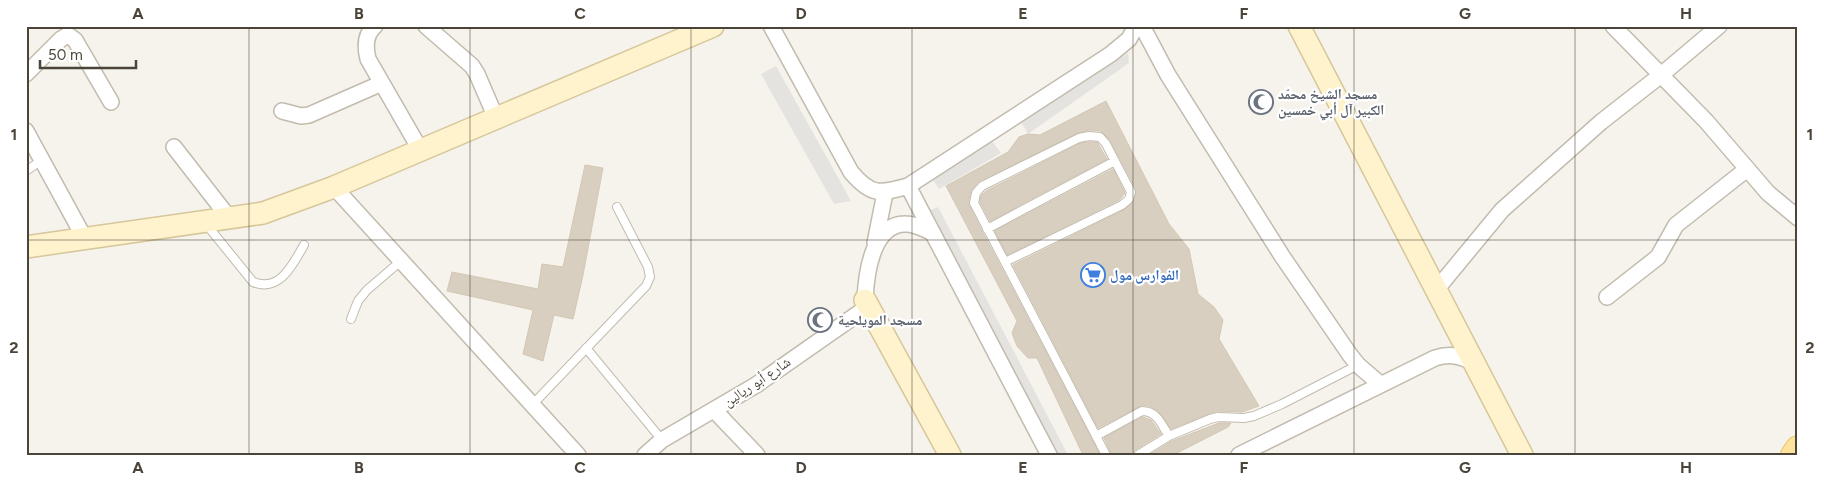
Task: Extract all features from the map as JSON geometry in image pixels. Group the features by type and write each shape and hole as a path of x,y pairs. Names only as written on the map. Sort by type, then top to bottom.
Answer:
{"main road":[{"path":"1793,455 1798,448"}],"street":[{"path":"375,26 366,38 368,59 421,151"},
{"path":"426,26 472,66 496,118"},
{"path":"26,247 263,213 334,187 421,151 713,26"},
{"path":"771,26 852,172 860,183 874,191 885,193 908,186 1111,54 1129,39 1136,26"},
{"path":"1142,26 1168,75 1276,248 1358,365 1380,384"},
{"path":"1299,26 1522,455"},
{"path":"1613,26 1706,121 1768,193 1798,218"},
{"path":"1436,290 1502,210 1601,122 1719,26"},
{"path":"26,74 61,39 68,35 75,40 111,102"},
{"path":"282,111 291,114 309,115 382,83"},
{"path":"26,131 85,239"},
{"path":"174,147 230,219"},
{"path":"1608,297 1658,257 1676,225 1747,169"},
{"path":"908,186 1049,455"},
{"path":"334,187 578,455"},
{"path":"885,193 875,247 866,281 867,303 950,455"},
{"path":"875,247 879,238 889,229 898,225 917,226 932,233"},
{"name":"شارع أبو ريالين","path":"645,455 662,440 756,385 867,303"},
{"path":"1239,455 1380,384 1446,354 1464,357 1474,363"},
{"path":"714,410 755,454"}],"lane":[{"path":"1005,262 1122,205 1129,199 1132,192 1106,144 1100,137 1078,138 982,186 976,193 974,203 1106,455"},
{"path":"26,171 42,160"},
{"path":"987,229 1115,161"},
{"path":"533,404 646,286 650,277 648,267 617,206"},
{"path":"205,222 252,282 260,285 278,281 289,270 304,245"},
{"path":"351,319 358,301 367,290 402,260"},
{"path":"586,348 662,440"},
{"path":"1138,455 1169,436 1218,416 1244,418 1254,416 1282,404 1358,365"},
{"path":"1096,436 1142,411 1150,411 1156,416 1169,436"}],"shaded area":[{"path":"1128,53 1129,63 1028,134 1021,122"},
{"path":"776,66 851,201 834,204 761,74"},
{"path":"992,141 1001,153 939,189 932,178"},
{"path":"938,207 1068,455 1049,455 923,213"}],"building":[{"name":"الفوارس مول","path":"1106,101 1169,224 1189,249 1198,294 1214,307 1223,320 1219,339 1259,406 1242,412 1218,411 1171,429 1158,411 1149,406 1142,405 1098,428 1013,265 1124,210 1134,201 1136,189 1110,140 1101,131 1089,130 1078,133 979,181 971,190 968,203 1100,455 1083,455 1037,358 1028,358 1017,346 1012,333 1017,321 946,186 1008,152 1019,137 1028,134 1040,135"},
{"path":"1097,142 1107,159 990,221 980,202 981,196 986,191 1081,143"},
{"path":"585,165 603,168 583,275 573,319 554,315 543,361 523,354 533,310 447,291 452,272 538,289 542,264 563,267"},
{"path":"1113,169 1125,193 1119,200 1007,255 995,231"},
{"path":"1143,417 1151,420 1161,434 1135,450 1132,455 1112,455 1104,438"},
{"path":"1219,423 1231,423 1228,427 1173,455 1149,455 1172,441"}],"place":[{"name":"مسجد الشيخ محمّد الكبير آل أبي خمسين","path":"1261,102"},
{"name":"الفوارس مول","path":"1093,275"},
{"name":"مسجد المويلحية","path":"820,320"}]}
